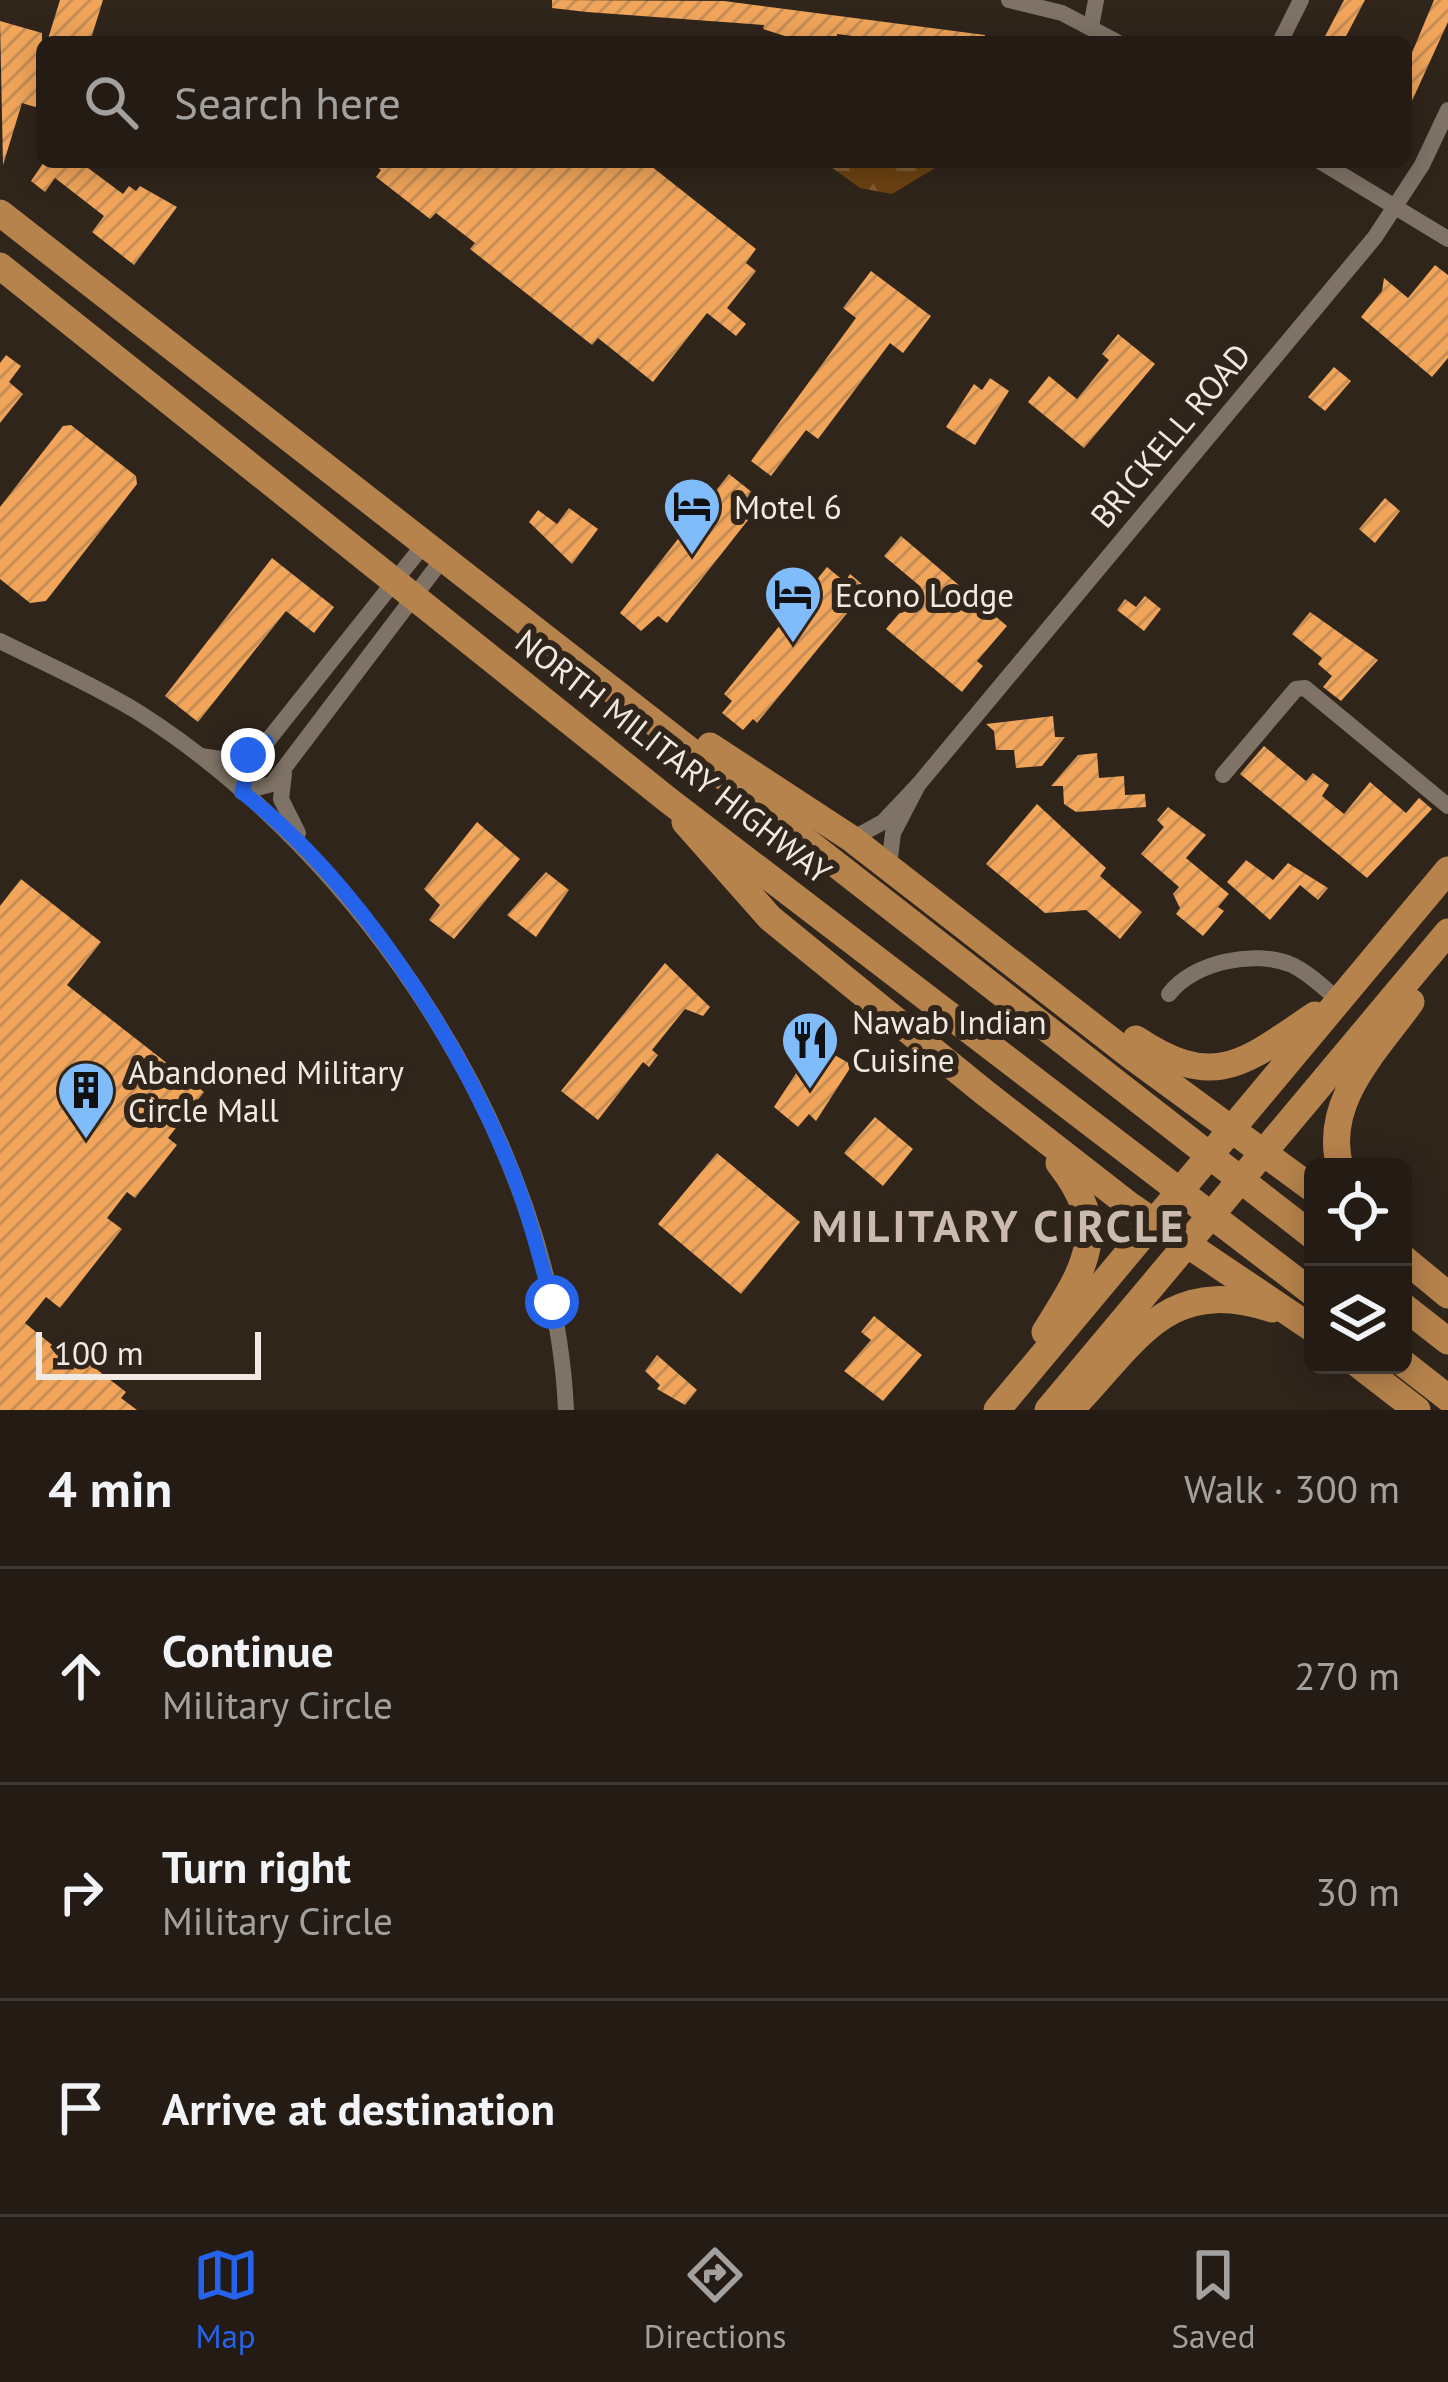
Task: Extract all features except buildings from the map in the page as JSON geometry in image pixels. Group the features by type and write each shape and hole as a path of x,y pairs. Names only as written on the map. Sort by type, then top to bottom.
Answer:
{"main road":[{"name":"NORTH MILITARY HIGHWAY","path":"0,214 1304,1229"},
{"name":"NORTH MILITARY HIGHWAY","path":"0,266 668,800 1304,1286"},
{"path":"638,707 746,766 851,838 1130,1055 1304,1182"},
{"path":"668,800 710,856 770,918 1034,1131 1156,1223 1304,1324"},
{"path":"997,1410 1448,869"},
{"path":"1048,1410 1448,932"},
{"path":"978,933 1161,1056 1199,1068 1254,1058 1338,1000"},
{"path":"1339,1158 1335,1136 1344,1099 1448,945"},
{"path":"997,1410 1068,1296 1090,1240 1076,1184 1034,1131"},
{"path":"1412,1265 1448,1295"},
{"path":"1070,1410 1145,1331 1186,1302 1237,1298 1304,1326"},
{"path":"1412,1313 1448,1341"},
{"path":"1412,1370 1448,1398"},
{"path":"1371,1374 1417,1410"}],"street":[{"path":"1010,0 1062,13 1107,36"},
{"path":"1091,27 1096,0"},
{"path":"1283,36 1301,0"},
{"name":"BRICKELL ROAD","path":"851,838 883,823 918,785 1396,208 1448,110"},
{"path":"1331,168 1448,239"},
{"path":"242,792 263,790 287,765 434,550"},
{"path":"242,792 250,763 266,742 403,591 434,550"},
{"path":"0,641 106,693 194,754 242,792 351,900 446,1041 509,1164 552,1302 566,1410"},
{"path":"1223,775 1296,689 1305,688 1448,806"},
{"path":"194,754 233,761 266,742"},
{"path":"287,765 280,800 314,860"},
{"name":"BRICKELL ROAD","path":"889,866 893,832 918,785"},
{"path":"1168,994 1204,967 1263,960 1296,967 1338,1000"}],"green space":[{"path":"832,168 935,168 892,194 860,188"}],"place":[{"name":"Motel 6","path":"692,557"},
{"name":"Econo Lodge","path":"793,645"},
{"name":"Nawab Indian Cuisine","path":"810,1091"},
{"name":"Abandoned Military Circle Mall","path":"86,1141"}],"district":[{"name":"MILITARY CIRCLE","path":"999,1225"}],"route":[{"path":"248,755 266,742 250,763 242,792 351,900 446,1041 509,1164 552,1302"}]}
